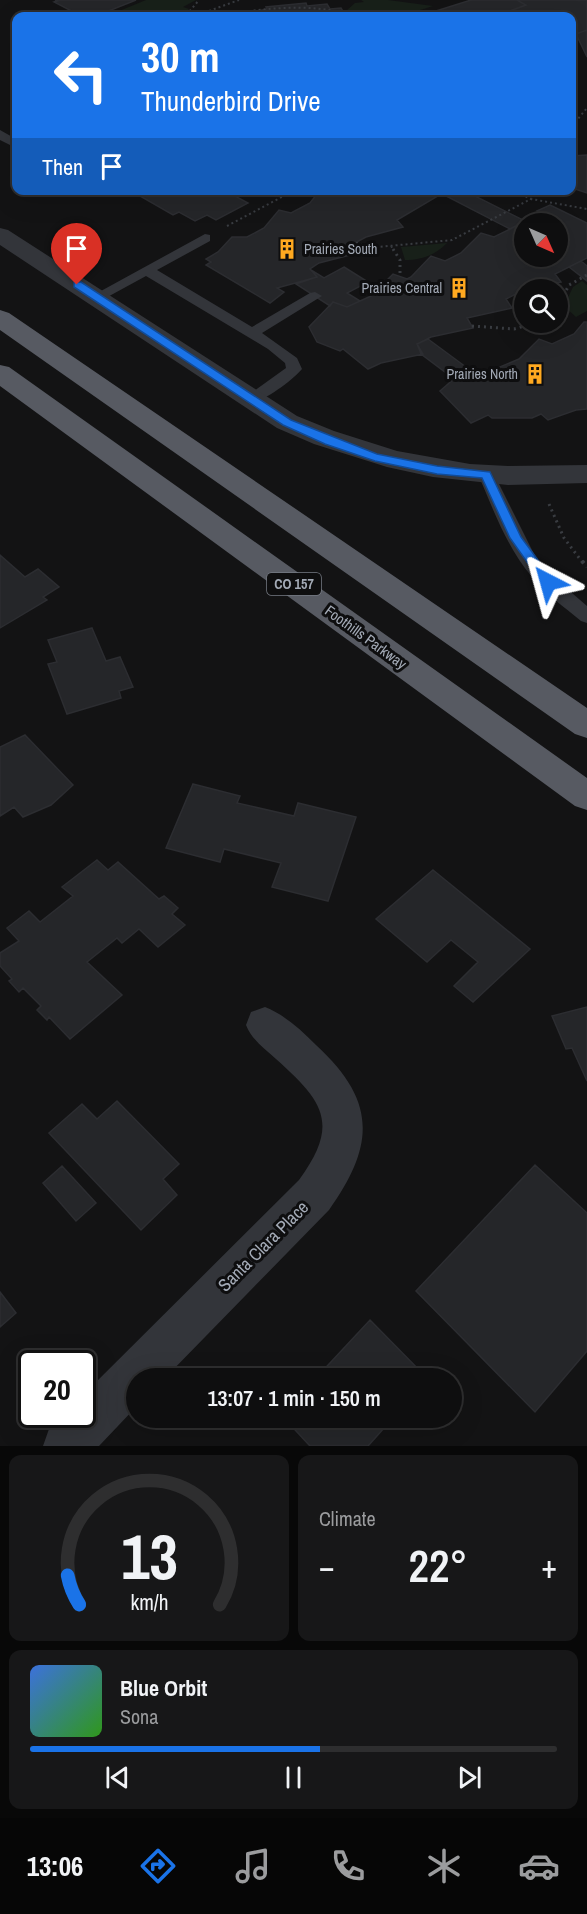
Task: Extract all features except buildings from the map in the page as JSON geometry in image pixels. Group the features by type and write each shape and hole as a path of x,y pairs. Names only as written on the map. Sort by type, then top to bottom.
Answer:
{"highway":[{"path":"0,318 587,725"},
{"name":"Foothills Parkway","path":"0,373 587,796"}],"street":[{"path":"0,235 287,422 329,441 375,457 437,470 543,476 587,474"},
{"name":"Santa Clara Place","path":"66,1446 314,1195 335,1163 342,1133 341,1106 327,1081 265,1025"}],"lane":[{"path":"97,297 205,238"},
{"path":"146,270 252,333 284,353 292,361 294,369 287,376 251,399"},
{"path":"252,333 315,296"},
{"path":"486,474 516,538 537,571 559,594 587,616"}],"path":[{"path":"189,12 199,0"},
{"path":"206,12 239,0"},
{"path":"248,12 316,5 343,12"},
{"path":"576,121 587,108"},
{"path":"205,238 286,195"},
{"path":"523,195 531,199 587,209"},
{"path":"356,243 369,247 452,240 535,195"},
{"path":"390,246 400,260 400,276"},
{"path":"568,287 587,275"},
{"path":"472,326 514,329"},
{"path":"543,476 558,530 587,567"}],"shaded area":[{"path":"146,0 196,0 183,7 189,9 186,12 117,12"},
{"path":"361,0 388,0 433,6 411,12 346,11 355,3 364,2"},
{"path":"447,243 433,254 411,260 405,260 401,247"},
{"path":"582,281 587,285 587,311 576,317 568,310 568,298 573,287"}],"place":[{"name":"Prairies South","path":"287,249"},
{"name":"Prairies Central","path":"459,288"},
{"name":"Prairies North","path":"535,374"}],"route":[{"path":"77,285 287,422 329,441 375,457 437,470 486,474 516,538 537,571 548,582"}]}
